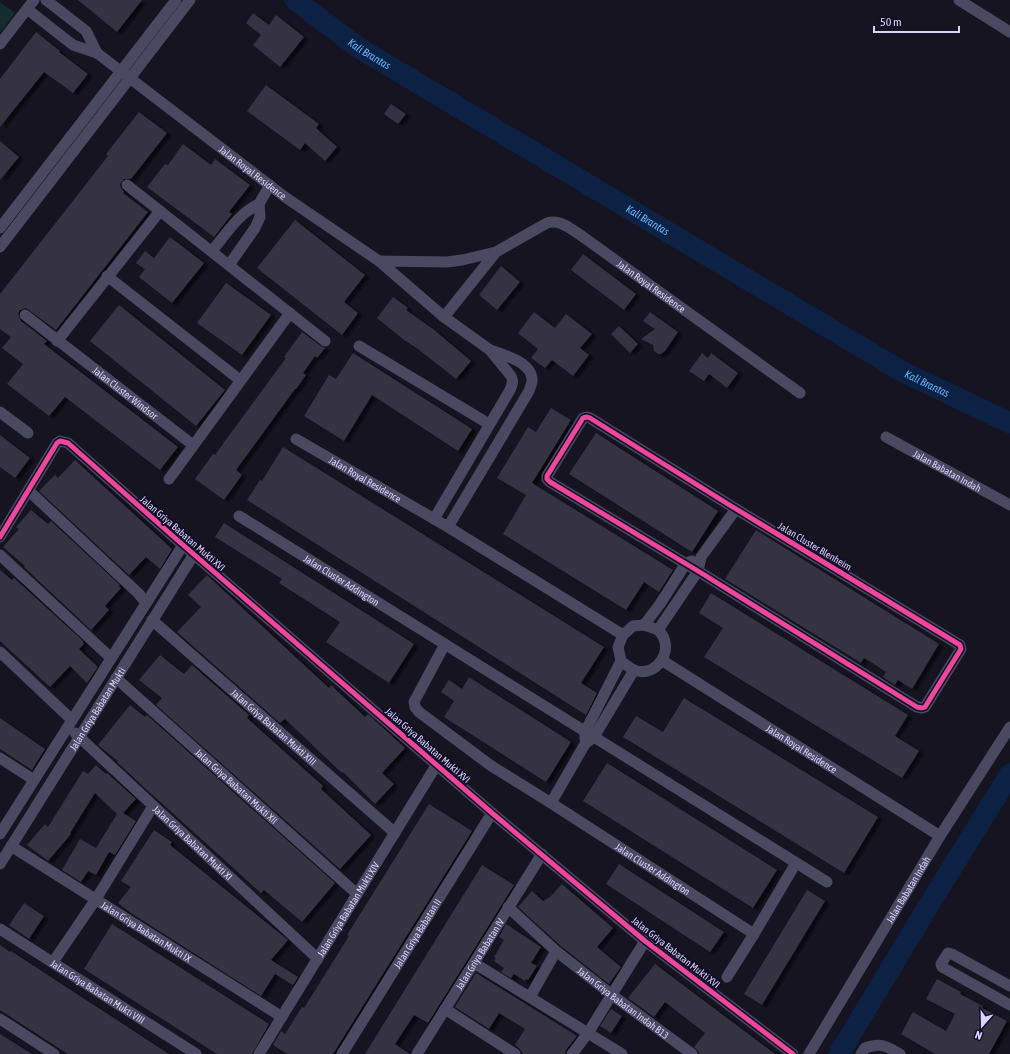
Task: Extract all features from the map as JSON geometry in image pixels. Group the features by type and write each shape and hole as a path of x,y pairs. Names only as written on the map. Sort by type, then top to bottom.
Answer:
{"street":[{"path":"46,0 86,31 97,53"},
{"path":"0,247 125,76 176,0"},
{"path":"0,228 125,76 190,0"},
{"path":"959,0 1010,32"},
{"path":"1,41 31,4 73,45 97,53"},
{"name":"Jalan Royal Residence","path":"97,53 125,76 285,197 379,261 444,317 488,348 525,366 531,372 533,381 529,391 448,527"},
{"path":"127,185 325,341"},
{"path":"229,265 255,228 260,217 259,204 270,185"},
{"path":"212,251 249,208 259,204"},
{"path":"57,341 160,211"},
{"name":"Jalan Royal Residence","path":"379,261 446,262 496,252 547,223 553,221 562,223 800,393"},
{"name":"Jalan Royal Residence","path":"444,317 496,252"},
{"path":"107,276 240,380"},
{"path":"169,479 290,313"},
{"name":"Jalan Cluster Windsor","path":"25,315 194,445"},
{"path":"359,346 489,424"},
{"name":"Jalan Royal Residence","path":"434,519 510,390 513,380 488,348"},
{"path":"0,412 28,433"},
{"name":"Jalan Cluster Blenheim","path":"583,418 590,418 736,509 960,645 962,649 925,707 917,708 686,563 547,479 547,476 583,418"},
{"name":"Jalan Babatan Indah","path":"886,436 1010,505"},
{"name":"Jalan Royal Residence","path":"296,439 448,527 623,635"},
{"name":"Jalan Griya Babatan Mukti XVI","path":"29,491 54,446 60,441 68,443 183,545 492,812 645,941 793,1054"},
{"path":"0,537 29,491 139,594 146,603"},
{"path":"658,630 698,571 702,557 736,509"},
{"name":"Jalan Cluster Addington","path":"239,516 827,882"},
{"name":"Jalan Griya Babatan Mukti","path":"0,834 183,545"},
{"name":"Jalan Griya Babatan Mukti","path":"0,864 194,554"},
{"path":"0,555 111,658"},
{"path":"644,625 660,604 686,563 702,557"},
{"name":"Jalan Griya Babatan Mukti XIII","path":"152,620 395,833"},
{"path":"551,803 590,734 621,661 618,647 623,635 632,626 644,625 658,630 665,639 666,650 663,661 654,668 644,671 634,670 621,661"},
{"name":"Jalan Cluster Addington","path":"445,644 414,702 418,712 490,765 754,934"},
{"name":"Jalan Griya Babatan Mukti XI","path":"0,652 70,723 79,738 318,959"},
{"name":"Jalan Royal Residence","path":"663,661 940,836"},
{"path":"590,734 634,670"},
{"name":"Jalan Griya Babatan Mukti XII","path":"116,678 357,894"},
{"name":"Jalan Babatan Indah","path":"809,1054 940,836 1010,727"},
{"path":"0,758 34,780"},
{"name":"Jalan Griya Babatan Mukti XIV","path":"259,1054 437,764"},
{"path":"53,962 96,899 153,806"},
{"name":"Jalan Griya Babatan II","path":"342,1054 492,812"},
{"name":"Jalan Griya Babatan Mukti IX","path":"11,846 282,1017"},
{"name":"Jalan Griya Babatan IV","path":"417,1054 542,854"},
{"path":"727,977 796,863"},
{"name":"Jalan Griya Babatan Indah B13","path":"508,907 556,951 612,995 692,1054"},
{"name":"Jalan Griya Babatan Mukti VIII","path":"0,929 196,1054"},
{"path":"572,1054 588,1033 645,941"},
{"path":"530,997 556,951"},
{"path":"1010,986 952,954 948,953 941,964 942,967 1010,1005"},
{"path":"474,963 622,1054"},
{"path":"445,1009 515,1054"},
{"path":"0,1019 54,1054"},
{"path":"861,1054 865,1048 873,1045 885,1045 900,1054"}],"green space":[{"path":"0,2 15,13 0,33"}],"building":[{"path":"78,0 142,0 117,32"},
{"path":"253,13 269,25 276,15 304,37 280,67 253,45 261,35 246,23"},
{"path":"36,32 88,74 73,93 44,72 0,127 0,79"},
{"path":"266,85 319,124 316,128 337,147 325,161 305,143 300,150 247,111"},
{"path":"391,104 406,114 398,124 384,114"},
{"path":"139,112 167,133 131,179 124,179 120,184 124,192 123,193 148,212 56,330 26,308 20,310 18,314 21,321 47,341 44,344 178,447 160,470 65,397 49,416 7,384 23,364 2,348 11,337 0,329 0,294 108,156 106,154"},
{"path":"0,141 19,157 0,180"},
{"path":"183,144 211,165 215,159 250,185 229,212 232,214 214,237 147,187 165,164 168,165"},
{"path":"295,220 365,275 344,302 358,313 342,335 257,268"},
{"path":"170,237 204,263 172,303 139,277 145,269 136,263 145,251 154,258"},
{"path":"583,254 636,294 624,310 571,270"},
{"path":"501,266 520,282 497,310 479,295"},
{"path":"226,283 271,315 242,355 197,323"},
{"path":"393,297 408,308 406,310 433,329 471,361 456,379 377,318"},
{"path":"119,305 225,390 196,426 90,341"},
{"path":"534,312 555,328 566,314 592,334 580,348 589,355 573,376 552,360 545,368 531,358 538,349 518,333"},
{"path":"650,312 678,332 665,351 661,354 654,351 653,345 641,339 655,329 643,321"},
{"path":"619,326 638,344 630,353 611,334"},
{"path":"302,332 325,348 317,358 315,356 303,373 306,375 236,470 242,475 224,500 195,479 213,454 215,455 286,358 284,357"},
{"path":"353,353 472,429 458,451 372,395 344,441 304,416 329,375 336,379"},
{"path":"702,353 708,358 711,353 738,373 727,388 709,374 704,381 689,371"},
{"path":"551,408 571,420 532,483 673,570 659,592 644,582 626,610 503,534 526,495 497,478 528,427 536,432"},
{"path":"596,433 718,511 692,552 569,474"},
{"path":"0,435 30,458 15,478 0,467"},
{"path":"283,447 604,647 581,683 597,693 586,715 247,500 260,480 262,481"},
{"path":"75,460 172,549 160,569 146,557 129,575 39,491 55,475 58,478"},
{"path":"31,510 48,524 51,521 120,585 118,586 121,588 105,606 109,610 91,630 24,567 25,566 3,547 19,529 16,527"},
{"path":"224,523 414,644 389,683 326,642 340,622 279,583 282,579 215,537"},
{"path":"756,530 939,644 912,689 898,680 895,685 883,677 886,672 874,664 864,658 861,663 725,579"},
{"path":"0,570 12,580 14,578 82,640 84,644 79,649 98,667 87,683 70,666 50,687 0,641"},
{"path":"207,575 329,688 331,685 365,717 368,714 405,748 382,773 394,784 375,804 343,772 342,773 285,719 280,723 177,632 201,607 188,595"},
{"path":"711,593 908,715 895,736 919,751 902,778 704,657 723,628 699,613"},
{"path":"160,655 184,674 192,665 249,715 247,718 323,786 321,789 371,835 340,869 156,705 162,698 139,680"},
{"path":"469,677 571,742 546,782 444,717 454,701 441,692 449,680 462,689"},
{"path":"684,698 878,817 844,873 623,737 636,716 663,732"},
{"path":"130,705 145,717 147,715 335,883 302,922 264,890 261,893 146,789 117,762 118,761 98,745"},
{"path":"0,718 45,749 32,770 0,749"},
{"path":"607,763 777,870 753,908 583,801"},
{"path":"96,765 136,799 123,813 136,821 115,855 109,852 96,875 88,871 81,882 62,870 80,839 96,848 117,814 95,793 70,833 71,834 48,861 27,845 45,824 48,827 83,771 88,774"},
{"path":"429,804 472,831 333,1054 287,1054 273,1045 281,1031 285,1034 302,1007 304,1008 349,936 347,935"},
{"path":"154,830 172,842 170,845 288,940 271,960 298,977 293,985 275,974 261,996 131,913 118,903 131,887 121,881"},
{"path":"619,864 724,932 710,952 606,884"},
{"path":"482,865 514,885 428,1023 414,1015 395,1044 410,1054 365,1054"},
{"path":"562,884 613,928 597,947 621,967 609,984 561,946 518,907 532,891 543,901 550,897"},
{"path":"807,890 825,901 762,1005 744,994"},
{"path":"24,903 44,916 29,939 9,925"},
{"path":"112,924 269,1024 252,1054 217,1054 84,969"},
{"path":"506,924 541,947 531,963 537,966 528,980 526,979 525,981 514,974 511,978 501,972 504,968 494,961 496,958 494,957 504,940 499,937"},
{"path":"0,945 169,1054 68,1054 0,1010"},
{"path":"655,964 775,1054 699,1054 694,1047 705,1033 665,1002 654,1017 628,998"},
{"path":"476,973 577,1036 566,1050 565,1054 523,1054 515,1045 525,1029 499,1013 489,1029 455,1007"},
{"path":"937,979 961,992 960,994 983,1006 982,1008 1007,1021 989,1054 935,1054 901,1034 913,1012 946,1031 955,1014 926,999"},
{"path":"611,1009 622,1016 611,1033 600,1026"},
{"path":"0,1034 32,1054 0,1054"}],"waterway":[{"name":"Kali Brantas","path":"295,0 359,48 903,372 1010,423"},
{"path":"839,1054 1010,774"}],"cycle path":[{"path":"587,417 960,645 961,649 925,707 917,707 698,571 550,482 547,479 547,476 583,418 587,417"},
{"path":"0,537 57,443 60,441 68,443 175,538 492,813 645,941 793,1054"}]}
